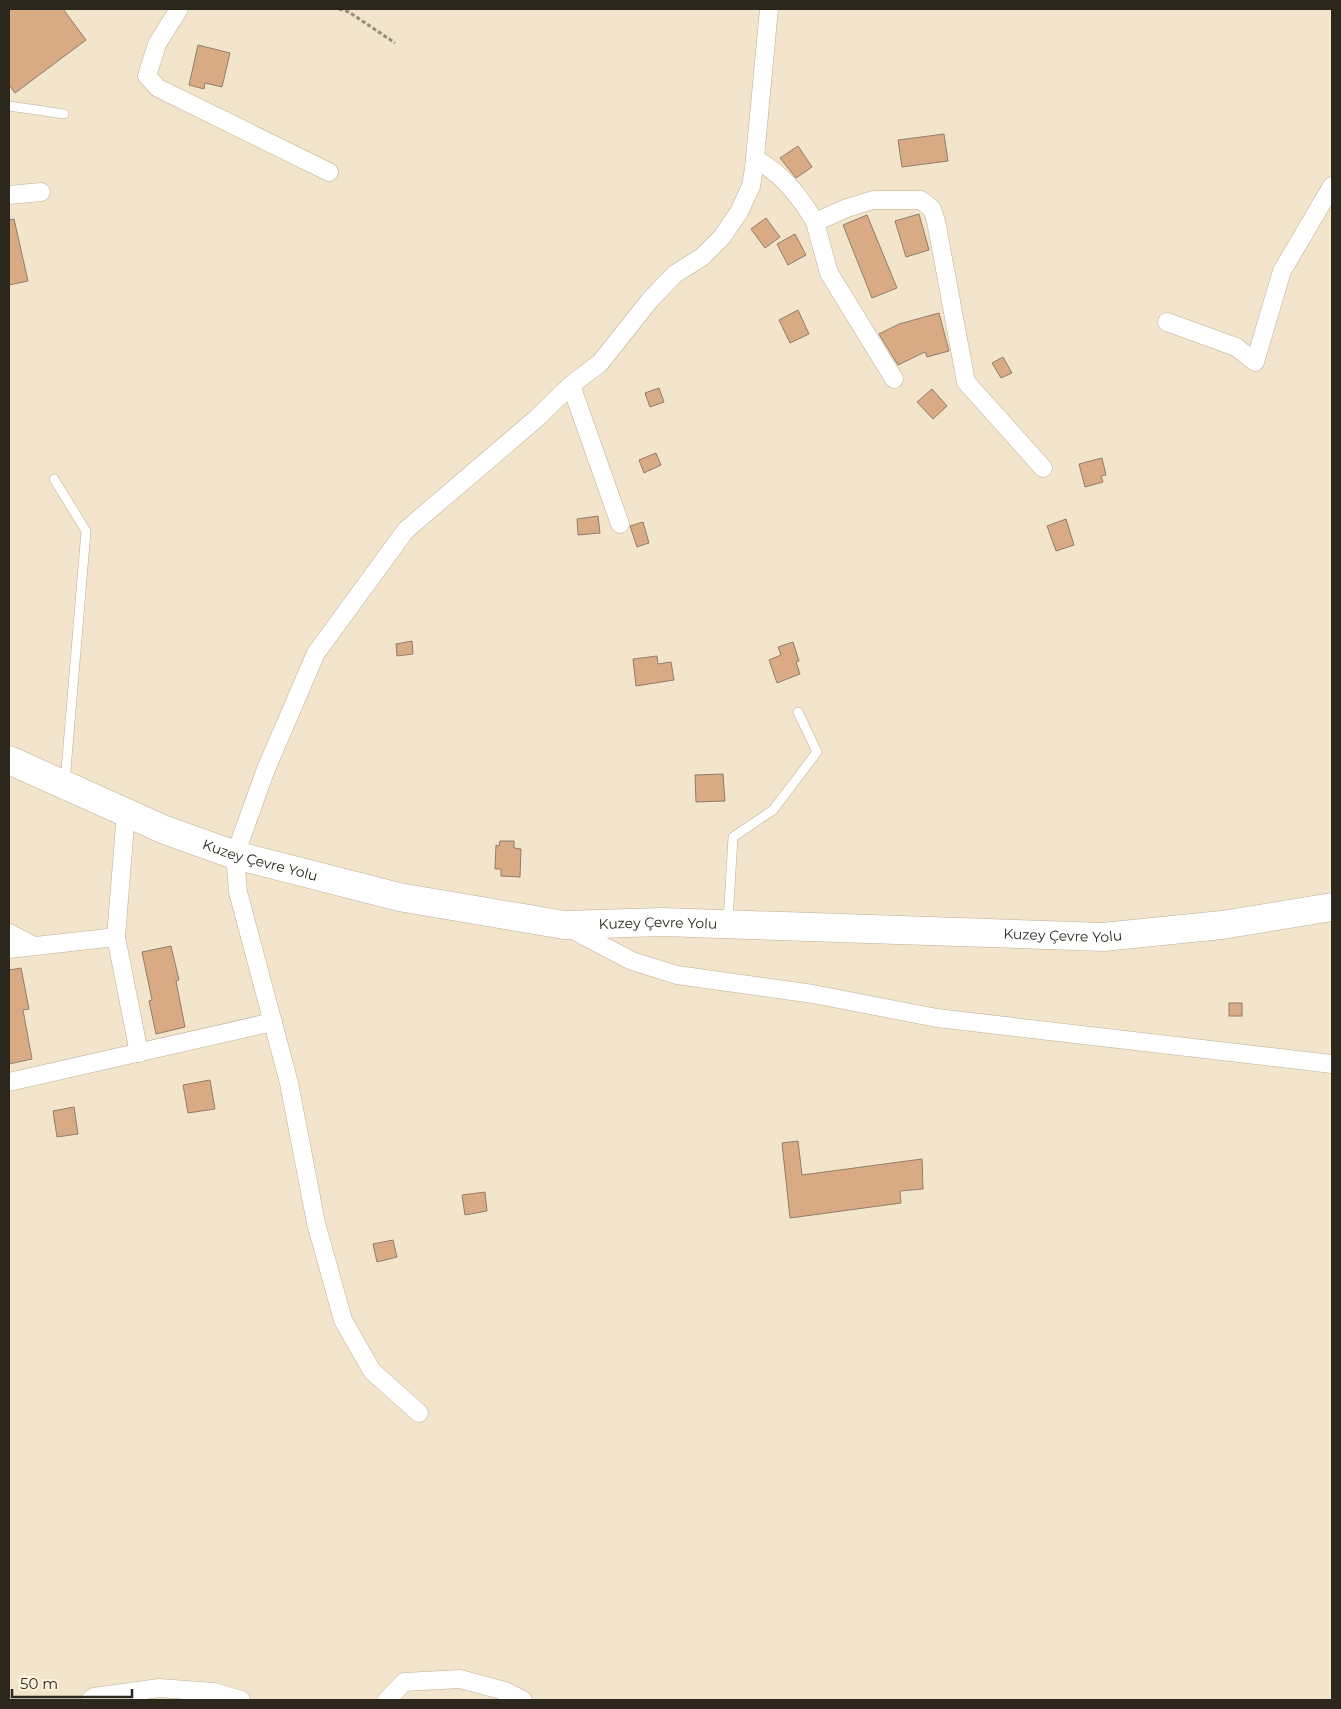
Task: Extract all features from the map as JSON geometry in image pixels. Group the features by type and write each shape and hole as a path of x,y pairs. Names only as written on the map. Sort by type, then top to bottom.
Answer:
{"main road":[{"name":"Kuzey Çevre Yolu","path":"9,760 165,830 236,855 399,897 564,926 663,922 1103,937 1222,925 1332,907"}],"street":[{"path":"179,9 157,44 148,76 158,88 329,172"},
{"path":"419,1413 372,1371 343,1320 316,1222 290,1083 238,892 236,855 266,769 316,653 406,530 600,363 650,300 675,274 702,257 722,237 739,212 751,186 755,159 757,116 769,9"},
{"path":"755,159 768,166 783,181 815,222 829,273 894,379"},
{"path":"1167,322 1236,347 1255,362 1282,271 1332,186"},
{"path":"9,195 40,192"},
{"path":"815,222 847,208 874,200 921,200 932,209 936,221 966,382 1043,468"},
{"path":"571,386 620,524"},
{"path":"126,812 116,937 140,1053"},
{"path":"564,926 632,961 678,975 813,994 937,1018 1332,1064"},
{"path":"9,933 34,946"},
{"path":"9,950 116,937"},
{"path":"9,1082 273,1022"},
{"path":"387,1700 404,1682 460,1679 505,1691 522,1700"},
{"path":"90,1700 94,1697 159,1688 214,1692 241,1700"}],"lane":[{"path":"9,106 64,114"},
{"path":"54,479 86,531 65,785"},
{"path":"728,924 733,837 773,810 817,752 798,712"}],"path":[{"path":"339,9 349,12 394,43"}],"building":[{"path":"9,9 63,9 86,40 15,93 9,85"},
{"path":"198,45 230,53 222,87 205,83 204,89 189,85"},
{"path":"944,134 948,161 902,167 898,140"},
{"path":"798,146 812,167 796,178 780,158"},
{"path":"919,214 929,250 906,257 895,221"},
{"path":"867,215 897,288 872,298 843,225"},
{"path":"766,218 780,237 765,248 751,229"},
{"path":"14,219 28,281 9,285 9,220"},
{"path":"795,234 806,255 788,265 777,244"},
{"path":"798,310 809,334 790,343 779,320"},
{"path":"939,313 949,351 927,357 925,352 898,365 879,334 899,324"},
{"path":"1003,357 1012,373 1001,378 992,363"},
{"path":"659,388 664,402 650,407 645,393"},
{"path":"932,389 947,406 933,419 917,402"},
{"path":"656,453 661,465 644,473 639,460"},
{"path":"1102,458 1106,475 1101,476 1103,482 1085,487 1079,464"},
{"path":"598,516 600,533 578,535 577,519"},
{"path":"1066,519 1074,545 1056,551 1047,526"},
{"path":"643,522 649,543 637,547 630,526"},
{"path":"412,641 413,654 397,656 396,644"},
{"path":"793,642 799,661 796,662 800,674 777,683 769,660 781,655 778,647"},
{"path":"657,656 658,664 671,662 674,680 636,686 633,659"},
{"path":"723,774 725,801 696,802 695,775"},
{"path":"500,841 514,841 514,848 521,849 520,877 501,876 501,869 495,869 496,845 499,846"},
{"path":"171,946 179,980 176,981 185,1027 156,1034 149,1001 152,1000 142,952"},
{"path":"21,968 29,1009 23,1010 32,1059 9,1064 9,970"},
{"path":"1229,1003 1242,1003 1242,1016 1229,1016"},
{"path":"210,1080 215,1109 188,1113 183,1085"},
{"path":"74,1107 78,1134 57,1137 53,1111"},
{"path":"798,1141 802,1175 922,1159 923,1189 900,1191 901,1203 790,1218 782,1143"},
{"path":"485,1192 487,1211 465,1215 462,1195"},
{"path":"393,1240 397,1257 377,1262 373,1244"}]}
